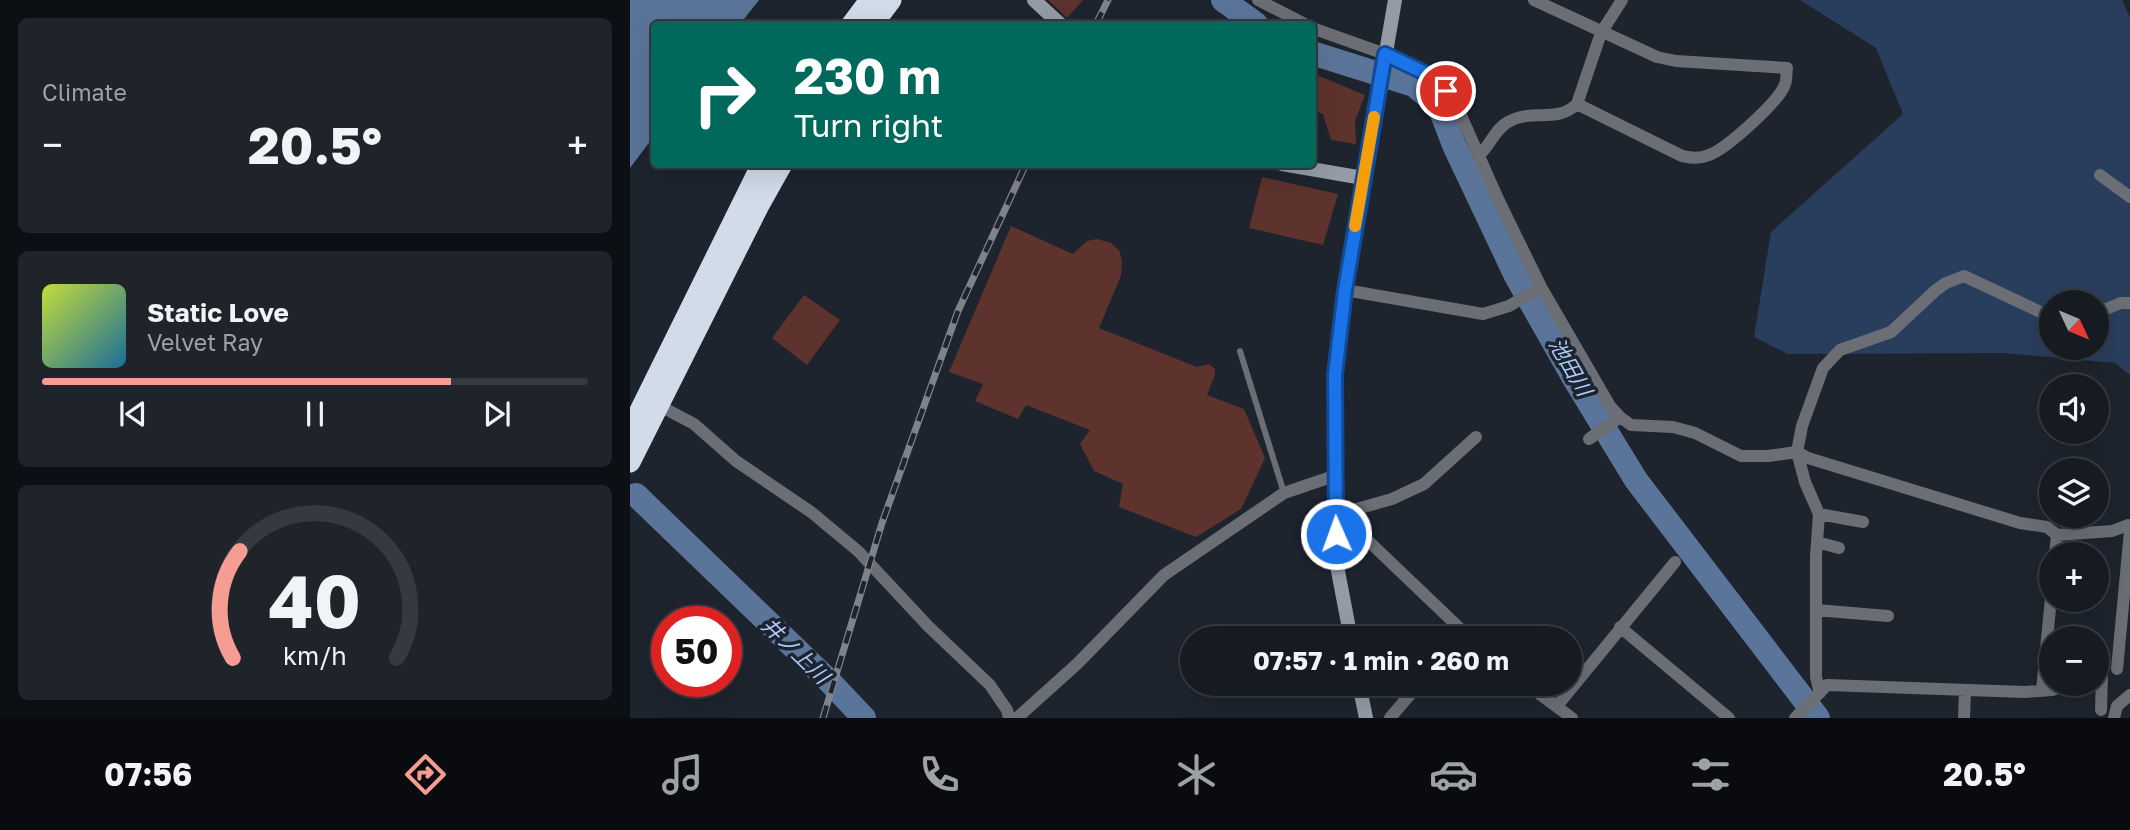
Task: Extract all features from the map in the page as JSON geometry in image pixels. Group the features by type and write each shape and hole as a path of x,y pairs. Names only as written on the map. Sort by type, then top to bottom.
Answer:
{"highway":[{"path":"854,21 870,0"},
{"path":"875,21 891,0"},
{"path":"630,431 760,168"},
{"path":"630,462 780,168"}],"main road":[{"path":"1034,0 1057,21"},
{"path":"1349,626 1338,571 1334,476 1335,375 1345,290 1395,0"},
{"path":"1305,168 1363,178"},
{"path":"1361,696 1366,718"}],"street":[{"path":"1258,0 1299,21"},
{"path":"1534,0 1657,57 1676,61 1787,68 1786,84 1778,97 1730,143 1697,159 1682,156 1577,104"},
{"path":"1479,155 1505,123 1522,116 1568,113 1577,104 1601,33 1622,0"},
{"path":"1316,30 1429,75 1446,91 1459,111 1541,287 1610,406 1620,417 1631,425 1672,426 1695,433 1741,456 1797,452 1808,458 2020,523 2047,527 2057,536 2129,527 2124,669"},
{"path":"2100,175 2130,197"},
{"path":"1820,693 1816,677 1819,514 1805,482 1797,452 1802,426 1823,368 1840,350 1891,332 1946,283 1964,276 2039,311"},
{"path":"1345,290 1483,314 1509,306 1541,287"},
{"path":"2109,308 2130,303"},
{"path":"660,406 694,424 736,461 811,512 858,551 928,626 990,685 1007,709 1009,718"},
{"path":"1589,439 1620,417"},
{"path":"1335,515 1392,499 1424,484 1476,437"},
{"path":"1017,718 1077,664 1164,575 1284,493 1334,476"},
{"path":"1819,514 1863,522"},
{"path":"1335,515 1359,532 1453,626"},
{"path":"2056,542 2057,536"},
{"path":"1817,542 1839,548"},
{"path":"1557,706 1675,562"},
{"path":"1816,610 1888,615"},
{"path":"1620,627 1729,718"},
{"path":"1795,718 1827,685 1965,691 2039,690"},
{"path":"1964,718 1965,691"},
{"path":"2113,718 2118,706 2130,695"},
{"path":"1390,718 1409,696"},
{"path":"1543,696 1572,718"},
{"path":"2100,696 2101,710"}],"lane":[{"path":"1240,351 1284,493"}],"shaded area":[{"path":"630,0 759,0 742,21 651,21 651,140 630,168"},
{"path":"1800,0 2122,0 2130,18 2130,375 2115,363 2081,360 2109,360 2109,290 2039,290 2039,356 2003,353 1788,354 1754,337 1771,232 1903,114 1876,48"}],"building":[{"path":"1048,0 1083,0 1067,18"},
{"path":"1316,75 1365,95 1355,121 1356,144 1331,140 1323,114 1316,111"},
{"path":"1262,177 1338,194 1323,245 1249,228"},
{"path":"1011,226 1073,254 1087,241 1097,239 1111,243 1119,250 1122,260 1121,276 1099,328 1197,367 1209,364 1215,369 1207,395 1244,409 1265,458 1241,509 1196,537 1119,507 1123,484 1094,471 1080,444 1090,430 1026,405 1018,419 975,401 983,384 949,372"},
{"path":"804,295 840,320 807,365 772,338"}],"waterway":[{"name":"池田川","path":"1223,0 1252,21"},
{"name":"池田川","path":"1316,54 1414,85 1439,106 1454,145 1516,276 1636,480 1818,718"},
{"name":"井ノ上川","path":"636,495 864,718"}],"railway":[{"path":"1098,21 1108,0"},
{"path":"823,718 882,523 958,311 1024,168"}],"slow traffic":[{"path":"1355,226 1374,117"}],"route":[{"path":"1336,534 1335,375 1345,290 1385,54 1429,75 1446,91"}]}
